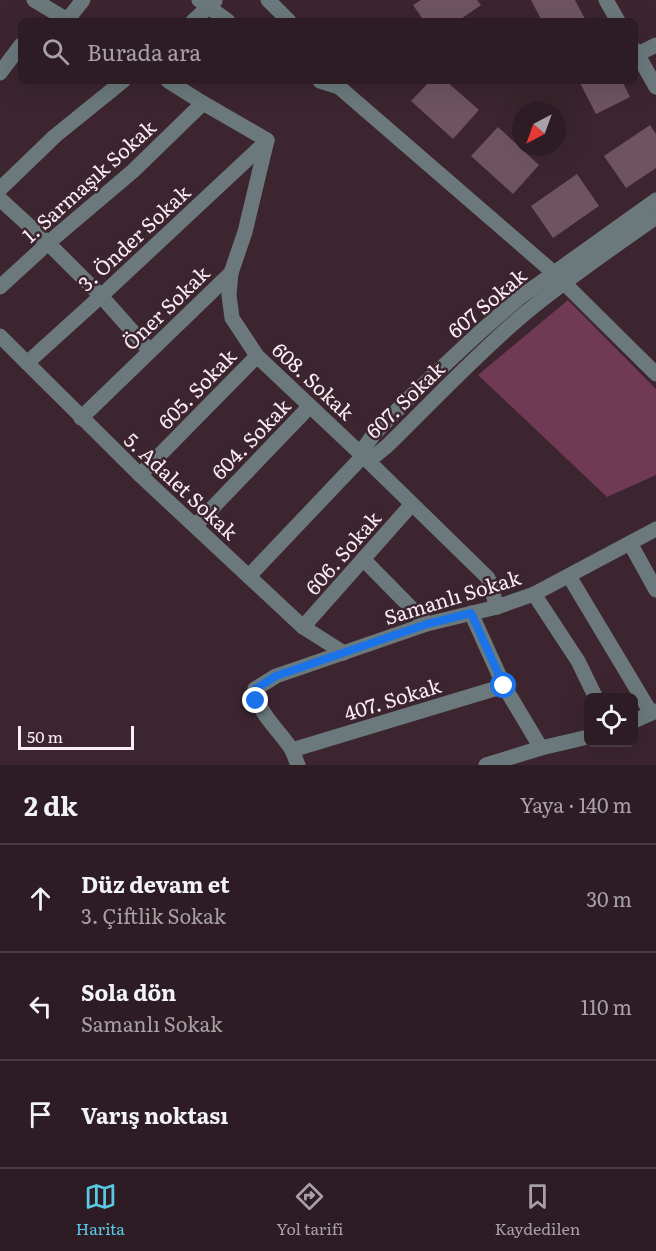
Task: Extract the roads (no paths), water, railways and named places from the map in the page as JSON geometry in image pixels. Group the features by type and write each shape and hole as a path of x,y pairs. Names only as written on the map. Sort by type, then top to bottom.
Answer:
{"street":[{"path":"34,0 43,15"},
{"path":"70,18 83,0"},
{"path":"268,0 286,18"},
{"path":"606,0 616,18"},
{"path":"195,18 208,2 225,18"},
{"path":"638,51 656,45"},
{"path":"0,73 18,49"},
{"path":"638,56 656,87"},
{"path":"0,189 55,136 119,84"},
{"path":"173,84 267,140"},
{"path":"337,84 559,278 656,374"},
{"name":"1. Sarmaşık Sokak","path":"0,287 133,171 203,103"},
{"name":"Öner Sokak","path":"81,418 231,273 245,232 267,140"},
{"name":"3. Önder Sokak","path":"27,363 267,140"},
{"path":"0,199 101,296 150,351"},
{"name":"607 Sokak","path":"363,456 366,445 408,399 480,332 519,298 559,278 656,200"},
{"path":"559,278 656,217"},
{"name":"608. Sokak","path":"231,273 229,296 232,318 256,356 488,578 497,606"},
{"name":"5. Adalet Sokak","path":"0,336 140,475 303,627 344,653"},
{"name":"605. Sokak","path":"140,475 256,356"},
{"name":"604. Sokak","path":"195,526 310,406"},
{"name":"607. Sokak","path":"249,576 363,456"},
{"name":"606. Sokak","path":"303,627 412,504"},
{"name":"Samanlı Sokak","path":"292,750 256,701 255,689 276,676 427,624 534,594 656,529"},
{"path":"630,543 656,591"},
{"path":"363,560 427,624"},
{"path":"569,576 654,712 638,719"},
{"path":"534,594 578,661 594,693"},
{"path":"471,613 504,686 541,748"},
{"name":"407. Sokak","path":"292,750 504,686"},
{"path":"486,765 584,738"},
{"path":"292,750 298,765"}]}
